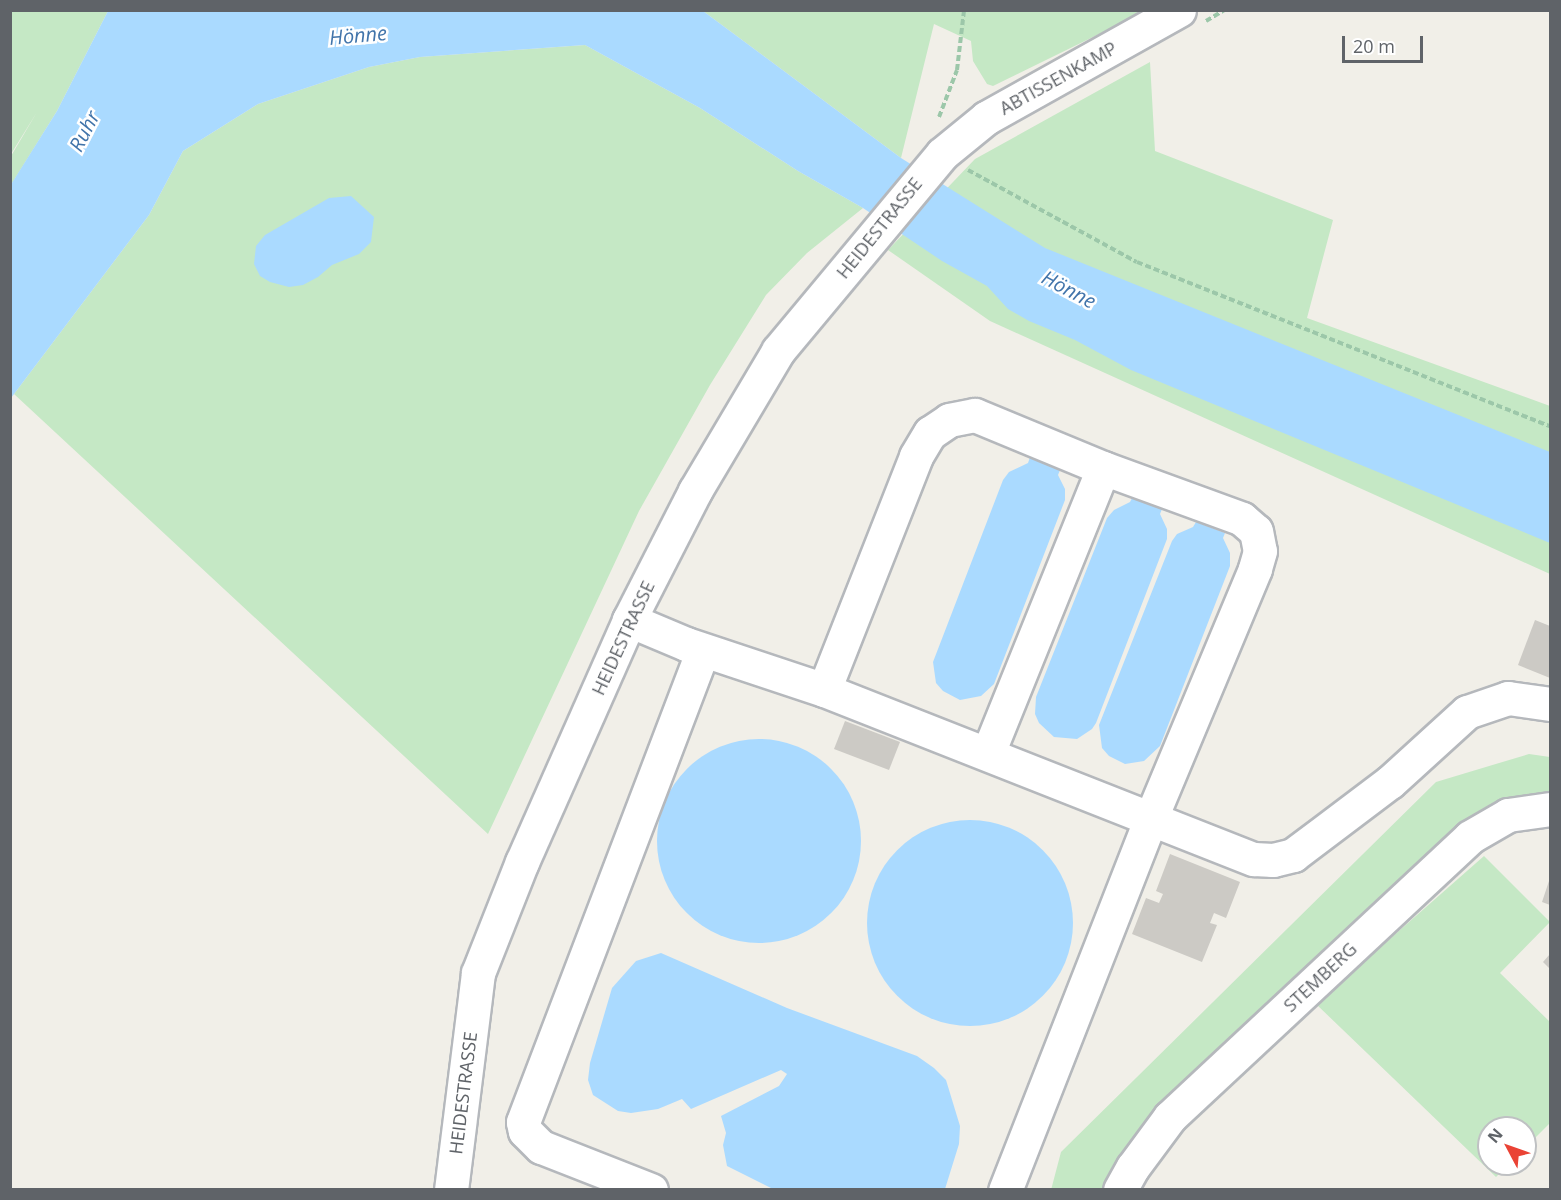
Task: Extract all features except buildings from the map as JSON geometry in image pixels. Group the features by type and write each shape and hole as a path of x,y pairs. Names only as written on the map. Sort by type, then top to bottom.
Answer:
{"street":[{"name":"ABTISSENKAMP","path":"935,161 987,118 1179,10"},
{"name":"HEIDESTRASSE","path":"451,1190 478,973 522,862 629,620 695,491 778,351 935,161"},
{"path":"824,690 916,456 930,434 949,420 975,415 1103,468 1242,519 1256,531 1260,551 1255,569 1151,818 1005,1190"},
{"path":"988,753 1103,468"},
{"path":"629,620 704,651 824,690 1254,859 1273,860 1293,855 1390,782 1467,712 1508,698 1551,704"},
{"path":"651,1190 541,1147 525,1131 523,1122 704,651"},
{"name":"STEMBERG","path":"1120,1190 1132,1167 1170,1117 1470,837 1508,814 1551,809"}],"path":[{"path":"964,10 957,70 931,133 935,161 1137,262 1551,426"}],"green space":[{"path":"11,10 108,11 57,111 11,185 11,156 37,112 11,154"},
{"path":"703,11 1146,11 993,86 987,84 973,61 971,41 934,24 901,158"},
{"path":"585,45 700,108 798,171 863,208 807,253 766,295 710,385 639,511 488,834 14,394 149,215 183,151 258,104 369,67 420,57"},
{"path":"1150,62 1155,151 1333,220 1307,318 1550,406 1550,574 990,321 888,250 975,159"},
{"path":"1529,754 1550,757 1550,797 1510,798 1484,808 1470,818 1107,1189 1051,1190 1061,1152 1436,782"},
{"path":"1484,856 1550,922 1500,973 1550,1022 1550,1123 1537,1136 1537,1116 1477,1116 1477,1159 1316,1004"}],"water":[{"path":"108,11 703,11 901,158 1045,248 1550,452 1550,543 1131,370 1075,340 1029,321 1008,309 987,286 942,261 863,208 798,171 700,108 585,45 420,57 369,67 258,104 183,151 149,215 11,398 10,186 57,111"},
{"path":"351,196 374,217 371,242 359,254 332,265 318,277 303,285 289,287 270,282 260,276 254,264 256,246 265,235 329,198"},
{"path":"1030,457 1060,470 1058,475 1065,489 1065,500 994,684 981,696 960,700 943,691 936,683 933,662 1003,480 1009,472 1028,463"},
{"path":"1132,498 1162,509 1160,514 1167,529 1167,539 1096,723 1092,729 1077,739 1054,737 1039,723 1035,714 1036,697 1107,518 1114,510 1130,502"},
{"path":"1196,522 1225,533 1223,538 1230,553 1230,566 1160,746 1144,761 1125,764 1109,756 1102,748 1099,725 1172,541 1177,534 1193,527"},
{"path":"749,739 769,739 789,743 807,751 824,762 838,776 857,811 861,841 857,871 849,889 838,906 824,920 789,939 769,943 749,943 729,939 711,931 694,920 680,906 661,871 657,851 657,831 661,811 669,793 680,776 694,762 729,743"},
{"path":"970,820 990,822 1009,828 1043,850 1065,884 1071,903 1073,923 1071,943 1065,962 1043,996 1009,1018 990,1024 970,1026 950,1024 931,1018 897,996 875,962 869,943 867,923 869,903 875,884 897,850 931,828 950,822"},
{"path":"661,953 787,1008 917,1056 934,1068 946,1080 960,1126 959,1144 945,1189 773,1189 727,1166 723,1145 726,1133 721,1116 779,1086 787,1074 781,1070 691,1109 682,1099 658,1109 631,1113 618,1111 593,1095 588,1080 590,1063 612,988 636,961"}],"water label":[{"name":"Hönne","path":"358,35"},
{"name":"Ruhr","path":"84,131"},
{"name":"Hönne","path":"1069,289"}]}
